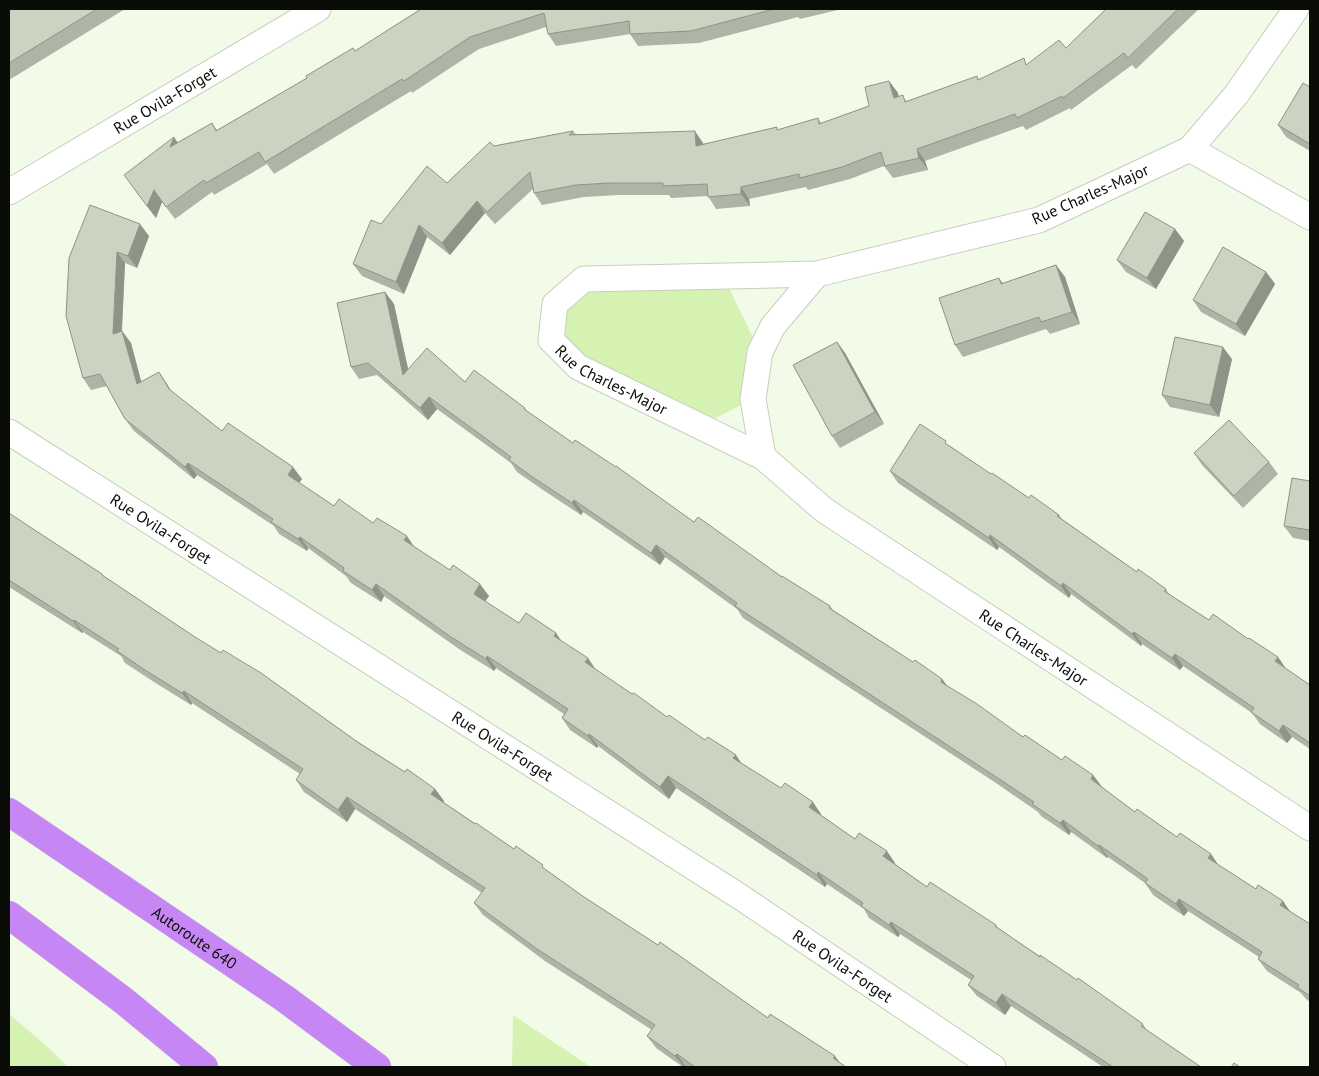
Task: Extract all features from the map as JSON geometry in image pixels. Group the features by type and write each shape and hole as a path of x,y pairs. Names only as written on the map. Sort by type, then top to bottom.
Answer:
{"highway":[{"name":"Autoroute 640","path":"9,812 284,998 377,1067"},
{"path":"9,916 124,1001 204,1067"}],"street":[{"name":"Rue Ovila-Forget","path":"10,194 318,9"},
{"name":"Rue Charles-Major","path":"1296,9 1236,95 1190,149 1039,220 817,274 584,279 555,304 551,340 578,367 763,457 824,510 1310,828"},
{"path":"1190,149 1310,216"},
{"path":"763,457 753,399 760,352 773,326 817,274"},
{"name":"Rue Ovila-Forget","path":"9,432 742,898 992,1067"}],"green space":[{"path":"723,276 760,352 753,399 700,426 551,340 555,304 584,279"},
{"path":"9,1014 49,1048 68,1067 9,1067"},
{"path":"513,1015 591,1067 512,1067"}],"building":[{"path":"9,9 97,9 9,63"},
{"path":"421,9 774,9 691,31 630,34 629,21 548,34 544,13 470,37 404,81 402,79 265,162 259,152 206,183 204,180 166,207 154,190 147,206 124,175 174,137 170,147 212,123 216,131 307,78 306,76 353,48 355,51"},
{"path":"1106,9 1178,9 1128,58 1124,53 1063,98 1062,96 1017,118 1015,114 917,149 919,158 885,166 881,152 842,167 800,178 799,174 741,187 741,194 708,197 707,184 663,186 663,183 609,183 576,185 534,193 530,172 487,212 477,201 442,243 419,225 396,282 353,264 371,220 381,224 427,166 447,183 490,142 494,146 573,131 569,135 695,131 696,146 777,127 777,130 818,118 819,124 869,106 865,87 889,81 894,98 903,95 905,102 977,76 978,80 1024,58 1026,65 1059,40 1066,48"},
{"path":"1303,83 1310,87 1310,144 1278,125"},
{"path":"90,205 140,224 128,256 117,252 113,334 122,331 137,384 159,372 169,389 222,431 228,423 293,467 288,475 334,506 339,499 373,523 377,518 407,536 404,540 450,570 453,565 480,584 474,594 519,623 526,613 556,633 554,636 588,658 585,662 632,694 634,693 667,717 669,715 705,740 708,737 736,755 733,758 781,788 785,783 813,802 809,807 855,839 859,833 887,851 883,856 927,887 930,882 996,925 1040,957 1040,955 1077,980 1078,978 1143,1024 1141,1026 1201,1067 1113,1067 1002,994 996,1003 968,985 974,976 891,922 889,925 861,906 863,903 818,872 817,875 668,776 660,787 589,734 588,736 562,718 568,709 487,656 486,659 451,637 376,584 372,590 343,571 344,568 300,537 298,539 271,522 273,519 188,463 185,467 125,419 100,374 83,378 66,316 69,258"},
{"path":"1145,212 1175,229 1147,278 1117,260"},
{"path":"1223,247 1266,272 1236,324 1193,300"},
{"path":"1056,265 1072,312 1041,322 1039,317 955,345 939,298 999,278 1001,284"},
{"path":"385,292 403,375 427,348 465,382 474,370 524,409 573,443 575,440 616,466 694,522 698,517 782,577 830,606 829,608 913,662 915,660 942,679 941,682 977,704 1023,737 1025,735 1062,760 1065,756 1093,775 1091,779 1135,812 1137,809 1177,837 1180,833 1211,854 1208,858 1256,889 1258,885 1283,901 1280,905 1310,924 1310,996 1297,987 1299,985 1258,959 1262,952 1179,899 1176,904 1145,883 1148,879 1063,820 1060,823 1032,804 1034,802 735,606 737,603 656,545 651,553 574,500 572,503 509,460 511,457 429,397 420,408 368,363 351,367 337,303"},
{"path":"1175,337 1223,347 1210,405 1162,395"},
{"path":"837,342 875,412 832,436 793,365"},
{"path":"1229,420 1269,462 1234,496 1194,453"},
{"path":"920,424 991,474 1029,498 1031,495 1059,515 1057,516 1137,572 1138,569 1166,589 1164,591 1209,620 1213,614 1248,639 1278,657 1275,661 1310,685 1310,743 1283,725 1279,731 1251,712 1254,708 1175,654 1172,658 1134,632 1132,634 1063,583 1061,586 990,535 989,538 890,471"},
{"path":"1292,478 1310,481 1310,530 1284,526"},
{"path":"9,513 195,637 221,653 223,650 261,673 359,743 405,772 407,769 435,789 431,794 475,824 514,849 516,846 584,897 658,945 660,942 768,1018 770,1014 835,1056 833,1058 846,1067 695,1067 677,1054 675,1056 647,1036 655,1025 537,949 474,903 485,888 347,797 338,810 296,780 303,769 184,691 182,693 145,670 117,651 119,649 9,580"},
{"path":"1234,1063 1240,1067 1231,1067"}]}
